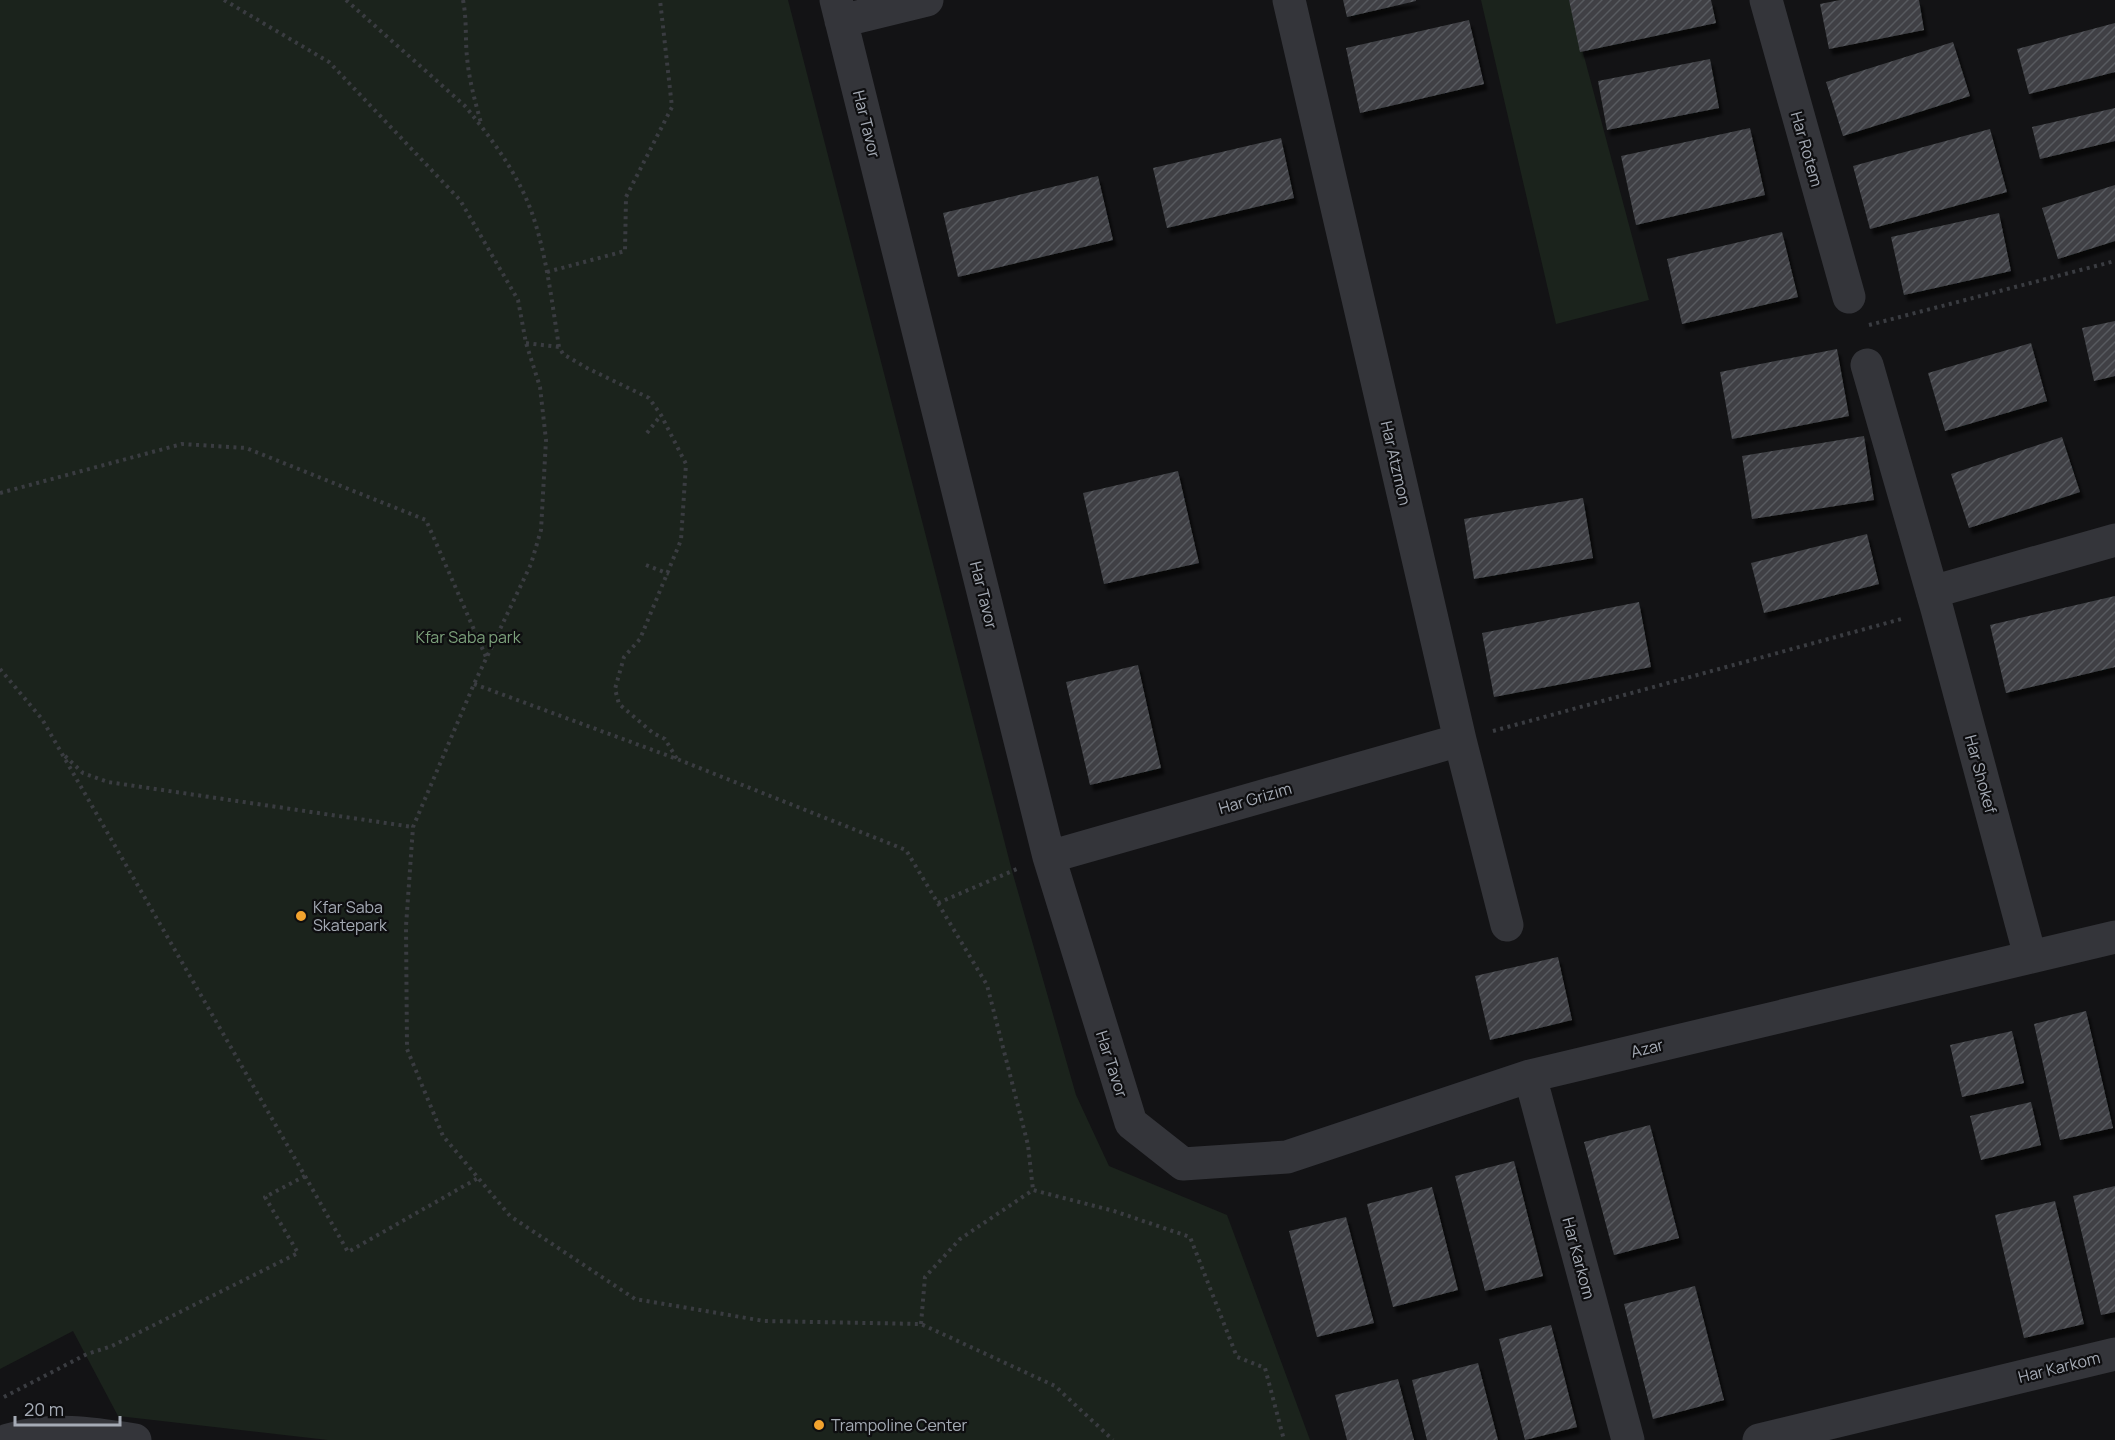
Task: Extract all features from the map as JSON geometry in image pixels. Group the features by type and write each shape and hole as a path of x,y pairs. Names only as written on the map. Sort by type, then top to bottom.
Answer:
{"street":[{"path":"839,11 927,0"},
{"name":"Har Atzmon","path":"1289,0 1460,740 1507,925"},
{"name":"Har Rotem","path":"1766,0 1848,297"},
{"name":"Har Tavor","path":"839,11 1049,857 1131,1123 1183,1164"},
{"name":"Har Shokef","path":"1867,365 1934,600 2030,956"},
{"path":"1934,600 2115,540"},
{"name":"Har Grizim","path":"1049,857 1460,740"},
{"name":"Azar","path":"1183,1164 1287,1157 1530,1076 2115,937"},
{"name":"Har Karkom","path":"1530,1076 1628,1440"},
{"name":"Har Karkom","path":"1759,1440 2115,1354"},
{"path":"8,1440 22,1436 72,1431 135,1440"}],"path":[{"path":"224,0 329,62 460,200 518,300 526,344 540,387 546,440 541,530 531,564 474,684 412,827 406,926 407,1048 443,1136 510,1216 635,1299 764,1321 921,1324 1055,1386 1113,1440"},
{"path":"346,0 465,106 482,127 522,190 532,214 547,272 558,347 563,354 587,368 643,394 661,415 686,464 681,540 669,574 640,639 624,657 615,689 619,704 653,733 665,739 677,759"},
{"path":"463,0 467,20 467,56 472,90 482,127"},
{"path":"547,272 625,251 626,197 672,107 660,0"},
{"path":"1857,328 2115,261"},
{"path":"526,344 558,347"},
{"path":"646,433 661,415"},
{"path":"0,493 182,444 246,447 426,520 487,658"},
{"path":"646,566 669,574"},
{"path":"1460,740 1934,600"},
{"path":"0,669 25,695 62,753 348,1252 478,1178"},
{"path":"474,684 677,759 906,850 987,985 1028,1145 1033,1190"},
{"path":"62,753 83,773 108,782 412,827"},
{"path":"938,903 1049,857"},
{"path":"0,1399 87,1354 112,1346 298,1254 265,1197 305,1176"},
{"path":"921,1324 925,1277 960,1239 1033,1190 1114,1210 1190,1237 1236,1357 1265,1368 1284,1440"}],"green space":[{"name":"Kfar Saba park","path":"0,0 788,0 1012,871 1076,1095 1109,1166 1227,1215 1310,1440 328,1440 118,1416 73,1331 0,1369"},
{"path":"1481,0 1569,0 1649,300 1556,324"}],"building":[{"path":"1343,0 1416,0 1416,1 1347,17"},
{"path":"1569,0 1711,0 1716,23 1580,52"},
{"path":"1840,0 1919,0 1924,30 1829,49 1820,4"},
{"path":"1469,20 1484,84 1360,113 1346,48"},
{"path":"2115,23 2115,72 2029,94 2017,49"},
{"path":"1953,42 1970,96 1843,136 1826,82"},
{"path":"1710,59 1719,108 1607,130 1598,81"},
{"path":"2115,108 2115,141 2040,159 2032,127"},
{"path":"1750,128 1765,195 1636,225 1621,156"},
{"path":"1990,129 2007,192 1870,229 1853,166"},
{"path":"1281,138 1294,198 1167,228 1153,168"},
{"path":"1098,176 1113,240 958,277 943,213"},
{"path":"2115,185 2115,241 2058,259 2042,208"},
{"path":"1999,213 2011,271 1904,295 1891,237"},
{"path":"1782,232 1798,297 1682,324 1667,259"},
{"path":"2115,321 2115,376 2094,381 2082,328"},
{"path":"2031,343 2047,401 1945,431 1928,373"},
{"path":"1837,349 1849,416 1732,439 1720,372"},
{"path":"1864,436 1874,500 1752,519 1742,456"},
{"path":"2062,437 2080,492 1969,528 1951,474"},
{"path":"1178,471 1199,563 1104,584 1083,493"},
{"path":"1583,498 1593,558 1474,579 1464,519"},
{"path":"1867,534 1879,584 1764,613 1751,563"},
{"path":"2115,596 2115,667 2006,693 1990,625"},
{"path":"1639,602 1651,667 1494,697 1482,633"},
{"path":"1138,665 1161,768 1090,785 1066,682"},
{"path":"1558,957 1572,1020 1490,1040 1475,976"},
{"path":"2086,1011 2113,1128 2060,1140 2034,1024"},
{"path":"2012,1031 2024,1083 1962,1097 1950,1045"},
{"path":"2031,1102 2041,1145 1981,1160 1970,1116"},
{"path":"1650,1125 1679,1238 1614,1255 1584,1142"},
{"path":"1514,1161 1543,1276 1485,1291 1455,1176"},
{"path":"2115,1186 2115,1312 2101,1315 2073,1196"},
{"path":"1432,1187 1458,1290 1393,1307 1367,1204"},
{"path":"2055,1201 2084,1324 2024,1338 1995,1215"},
{"path":"1346,1217 1374,1323 1317,1337 1289,1231"},
{"path":"1695,1286 1724,1400 1653,1419 1624,1304"},
{"path":"1551,1325 1577,1427 1525,1440 1499,1339"},
{"path":"1478,1363 1498,1440 1427,1440 1412,1380"},
{"path":"1398,1379 1414,1440 1347,1440 1335,1395"}],"place":[{"name":"Kfar Saba Skatepark","path":"301,916"},
{"name":"Trampoline Center","path":"819,1425"}]}
